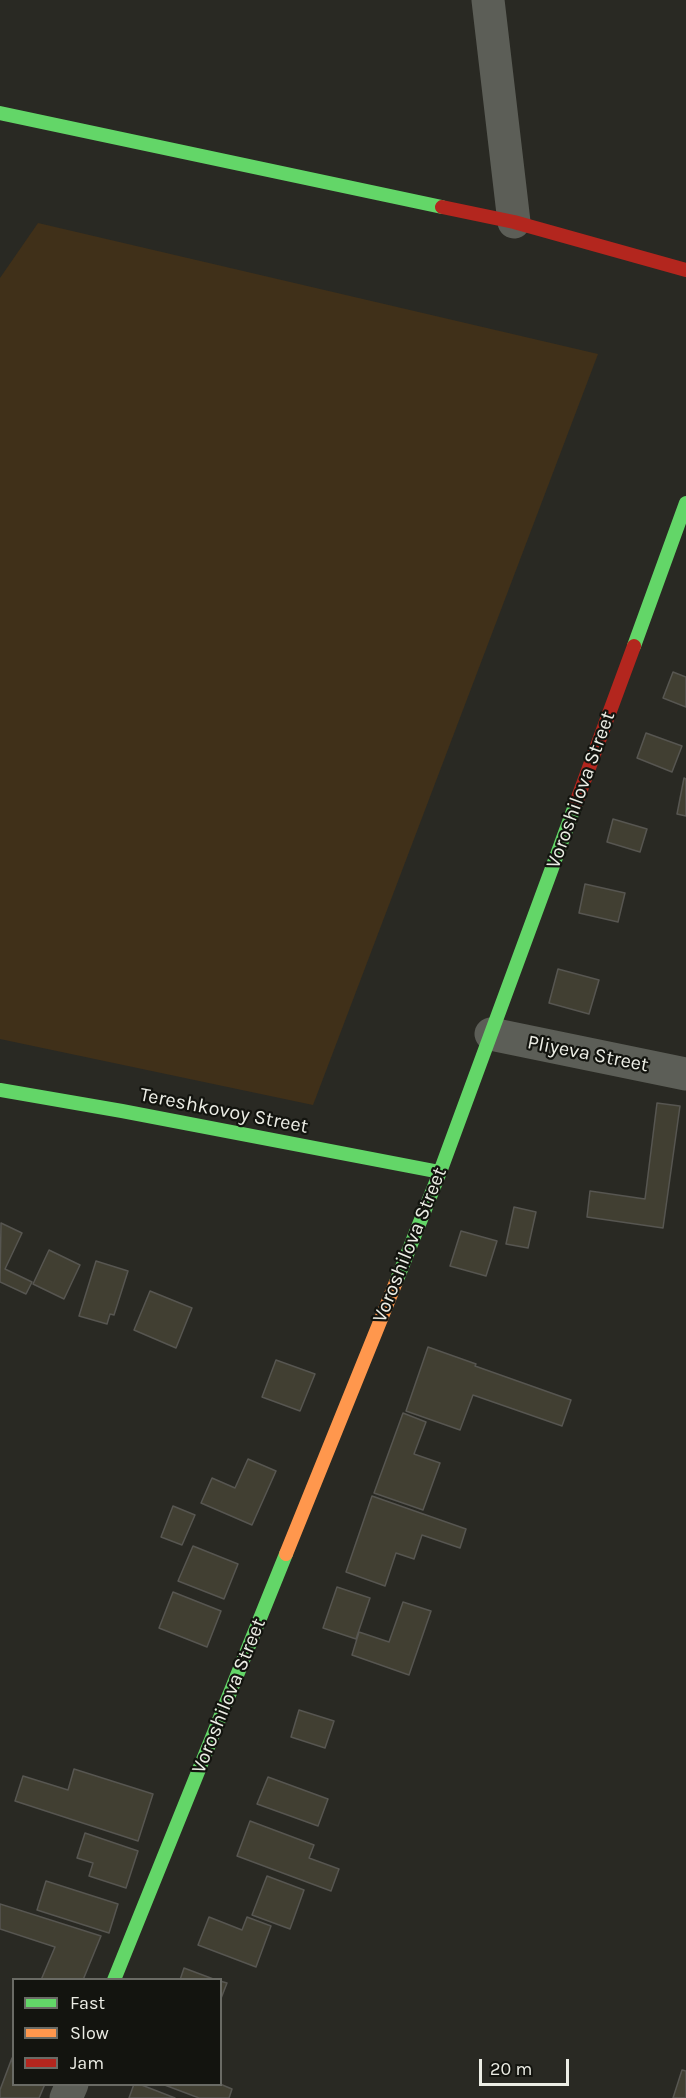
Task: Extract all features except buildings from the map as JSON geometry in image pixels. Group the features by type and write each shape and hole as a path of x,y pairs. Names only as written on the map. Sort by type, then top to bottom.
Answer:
{"street":[{"path":"488,0 514,222"},
{"path":"0,113 514,222 686,270"},
{"name":"Voroshilova Street","path":"115,1978 440,1172 686,503"},
{"name":"Pliyeva Street","path":"491,1034 686,1074"},
{"name":"Tereshkovoy Street","path":"0,1090 440,1172"}],"shaded area":[{"path":"38,223 598,354 313,1105 0,1039 0,278"}],"traffic: fast":[{"path":"0,113 442,207"},
{"path":"634,646 686,503"},
{"path":"396,1282 440,1172 576,803"},
{"path":"0,1090 440,1172"},
{"path":"115,1978 286,1554"}],"traffic: slow":[{"path":"286,1554 396,1282"}],"traffic: jam":[{"path":"442,207 514,222 686,270"},
{"path":"576,803 634,646"}]}
